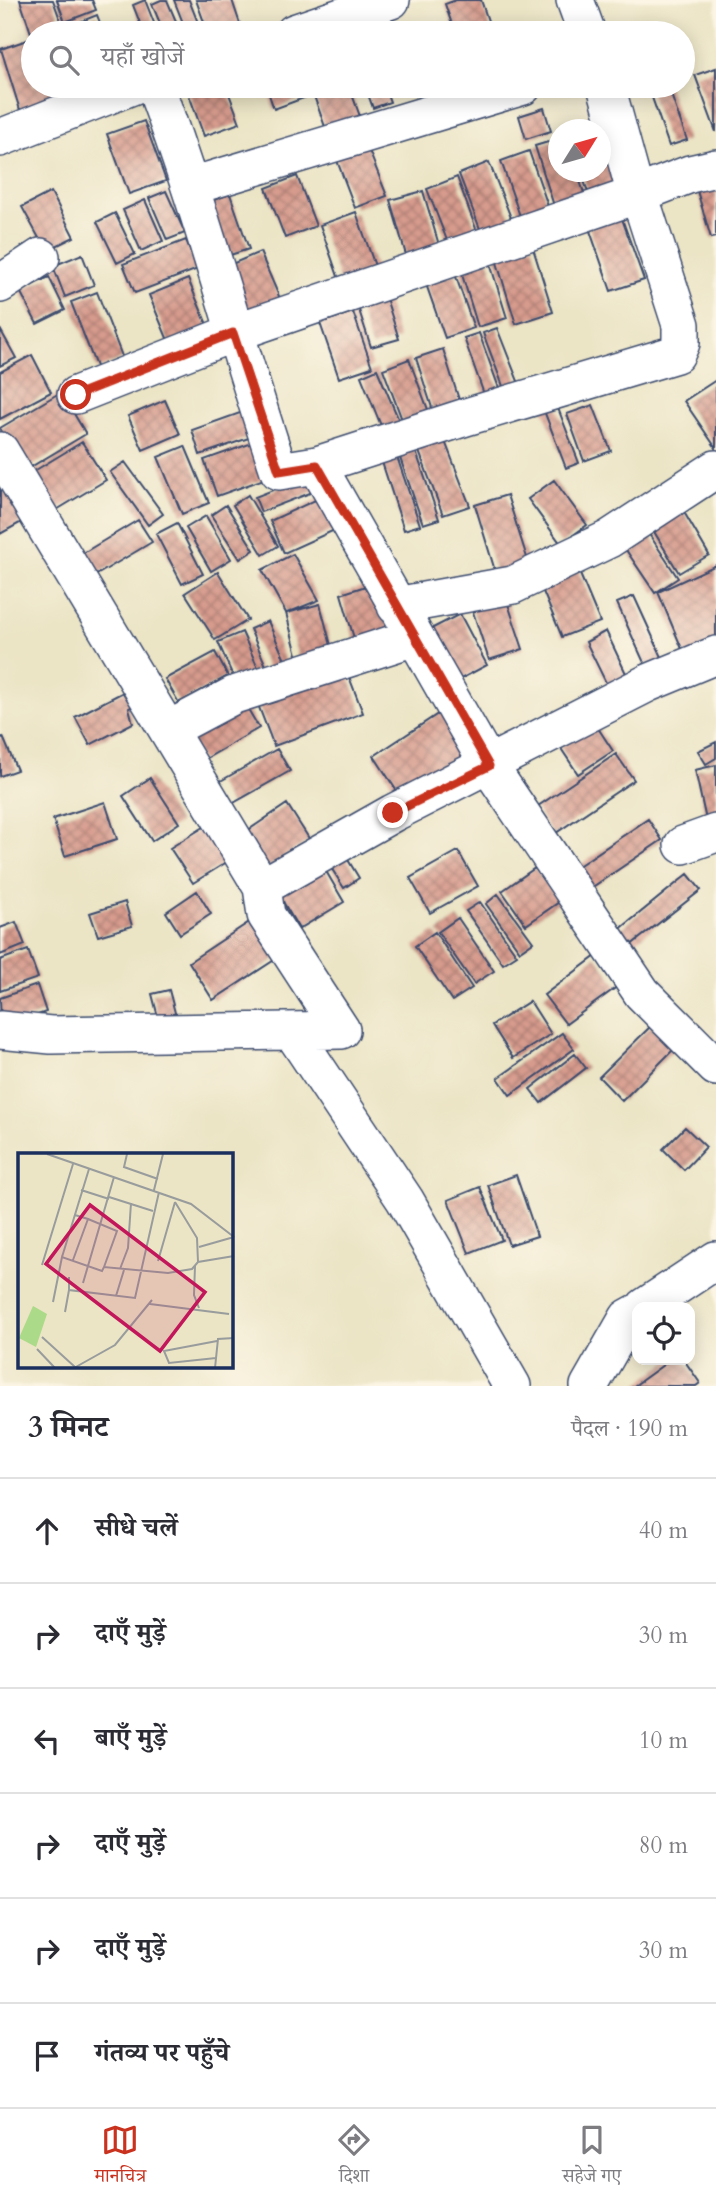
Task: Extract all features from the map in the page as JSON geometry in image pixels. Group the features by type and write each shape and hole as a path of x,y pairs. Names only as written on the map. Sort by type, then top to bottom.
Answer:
{"street":[{"path":"329,21 391,0"},
{"path":"575,0 583,21"},
{"path":"0,138 102,98"},
{"path":"159,98 192,186 233,333 279,471 317,465 466,417 676,355 681,343 681,325 636,195 609,98"},
{"path":"192,186 483,98"},
{"path":"76,395 233,333 690,174 716,168"},
{"path":"0,284 41,257"},
{"path":"0,451 262,887 266,915 341,1030 51,1035 0,1030"},
{"path":"317,465 489,766 642,993 716,1067"},
{"path":"396,606 513,585 609,539 716,469"},
{"path":"168,730 234,695 415,637"},
{"path":"262,887 393,813 648,683 716,655"},
{"path":"292,1031 405,1200 512,1386"},
{"path":"653,1302 716,1260"},
{"path":"589,1386 632,1315"}],"building":[{"path":"20,0 53,0 61,21 27,21"},
{"path":"57,0 92,0 96,10 65,21"},
{"path":"145,0 153,21 139,21 133,5"},
{"path":"167,0 176,21 159,21 152,4"},
{"path":"174,0 189,0 197,21 182,21"},
{"path":"196,0 232,0 239,21 204,21"},
{"path":"456,0 481,0 488,21 451,21 445,4"},
{"path":"97,15 99,21 82,21"},
{"path":"21,42 21,98 55,99 20,110 1,49"},
{"path":"716,68 716,132 695,75"},
{"path":"190,98 231,98 240,123 204,136"},
{"path":"270,98 304,98 274,109"},
{"path":"315,98 353,98 362,122 328,135"},
{"path":"369,98 388,98 390,102 373,108"},
{"path":"652,98 672,98 687,140 669,146"},
{"path":"544,108 548,132 526,139 519,116"},
{"path":"144,121 166,181 129,194 107,134"},
{"path":"364,138 387,196 355,208 333,150"},
{"path":"548,142 548,182 580,182 586,199 555,209 535,146"},
{"path":"529,151 550,212 522,222 501,161"},
{"path":"611,154 622,186 590,198 584,182 611,182"},
{"path":"489,162 513,223 482,234 459,174"},
{"path":"297,176 316,226 285,238 266,188"},
{"path":"457,177 479,237 450,248 427,189"},
{"path":"716,177 716,237 711,238 695,184"},
{"path":"166,191 185,233 167,240 149,198"},
{"path":"423,191 439,245 406,255 390,200"},
{"path":"51,192 74,237 46,251 22,207"},
{"path":"230,194 249,249 227,256 208,202"},
{"path":"145,200 163,241 141,251 123,210"},
{"path":"356,212 376,269 340,282 320,225"},
{"path":"115,213 135,254 117,263 97,222"},
{"path":"621,216 644,280 611,291 589,228"},
{"path":"186,240 198,269 135,293 123,264"},
{"path":"532,245 553,312 516,324 495,256"},
{"path":"260,252 284,308 244,325 220,269"},
{"path":"82,254 94,285 65,297 53,266"},
{"path":"489,260 507,318 478,327 460,268"},
{"path":"455,274 474,328 445,338 426,284"},
{"path":"49,277 65,310 37,324 20,291"},
{"path":"188,279 208,327 169,343 149,295"},
{"path":"97,292 123,359 97,369 71,302"},
{"path":"386,298 399,339 371,347 358,307"},
{"path":"353,312 372,367 339,378 320,323"},
{"path":"497,328 521,389 506,394 483,333"},
{"path":"0,329 16,358 0,366"},
{"path":"479,333 500,391 485,397 464,338"},
{"path":"443,349 461,406 434,414 416,358"},
{"path":"32,355 51,392 0,419 0,372"},
{"path":"409,359 430,415 404,425 383,369"},
{"path":"377,369 401,425 384,433 361,376"},
{"path":"716,380 716,448 684,401"},
{"path":"61,392 86,434 24,471 0,428"},
{"path":"165,400 180,434 143,450 128,416"},
{"path":"556,403 579,463 566,468 543,408"},
{"path":"593,405 611,451 584,461 567,414"},
{"path":"254,408 263,433 200,455 192,430"},
{"path":"443,436 470,506 443,515 417,446"},
{"path":"82,442 106,480 50,514 26,476"},
{"path":"255,442 267,478 217,496 204,460"},
{"path":"185,446 209,503 182,514 158,457"},
{"path":"414,446 439,519 423,524 398,452"},
{"path":"396,454 420,525 404,530 381,459"},
{"path":"125,462 163,514 148,525 110,472"},
{"path":"311,475 318,490 261,512 255,497"},
{"path":"554,480 587,525 561,544 528,499"},
{"path":"0,486 29,518 0,534"},
{"path":"248,495 278,546 263,555 233,505"},
{"path":"507,495 529,564 496,574 475,505"},
{"path":"324,496 339,528 284,553 270,521"},
{"path":"226,505 254,550 240,559 211,515"},
{"path":"681,507 709,555 679,573 650,525"},
{"path":"206,516 231,559 211,571 186,528"},
{"path":"138,520 152,542 83,583 70,561"},
{"path":"177,523 203,574 182,584 156,534"},
{"path":"643,525 678,578 655,593 620,541"},
{"path":"293,554 319,600 287,613 320,604 333,653 299,662 286,613 262,570"},
{"path":"716,565 716,643 685,656 658,592"},
{"path":"577,567 600,622 562,637 539,582"},
{"path":"218,572 248,620 215,640 185,593"},
{"path":"375,583 391,635 356,645 341,594"},
{"path":"504,592 523,649 489,660 470,603"},
{"path":"634,596 667,668 650,676 617,603"},
{"path":"460,614 487,665 457,681 429,630"},
{"path":"268,621 288,667 270,675 250,629"},
{"path":"606,631 631,684 611,693 586,642"},
{"path":"242,632 259,670 235,681 218,642"},
{"path":"215,652 228,676 179,703 165,679"},
{"path":"346,669 363,713 274,746 257,702"},
{"path":"131,688 141,702 129,708 133,723 90,745 75,717"},
{"path":"241,697 259,728 202,761 183,731"},
{"path":"447,708 476,752 402,799 374,756"},
{"path":"596,725 613,751 578,774 560,747"},
{"path":"3,737 17,770 0,776 0,738"},
{"path":"716,742 716,758 706,764 698,751"},
{"path":"277,749 290,771 230,805 217,783"},
{"path":"616,754 634,780 553,835 535,808"},
{"path":"716,765 716,818 706,820 695,770"},
{"path":"150,778 179,823 152,841 123,796"},
{"path":"105,802 117,839 65,856 53,819"},
{"path":"287,804 310,840 264,870 241,835"},
{"path":"648,819 662,840 588,890 574,869"},
{"path":"212,822 235,857 193,883 170,848"},
{"path":"339,845 359,878 344,888 323,855"},
{"path":"458,851 478,886 430,913 410,878"},
{"path":"320,861 344,902 299,929 275,888"},
{"path":"535,868 559,902 526,925 502,891"},
{"path":"688,874 701,890 631,945 619,930"},
{"path":"197,891 211,914 180,934 166,912"},
{"path":"498,894 533,942 520,951 486,904"},
{"path":"125,902 132,926 98,936 90,913"},
{"path":"480,902 517,955 503,964 466,911"},
{"path":"257,917 282,955 213,1000 189,962"},
{"path":"458,918 494,971 474,984 438,932"},
{"path":"16,922 25,945 0,955 0,928"},
{"path":"435,932 472,988 452,1001 415,946"},
{"path":"28,950 38,978 0,991 0,960"},
{"path":"596,956 618,986 566,1024 544,995"},
{"path":"37,985 46,1012 1,1028 0,998"},
{"path":"169,990 179,1028 162,1032 152,994"},
{"path":"530,1001 551,1034 513,1058 492,1025"},
{"path":"653,1024 676,1047 622,1101 599,1077"},
{"path":"562,1033 574,1049 510,1095 498,1078"},
{"path":"575,1054 586,1068 541,1103 530,1089"},
{"path":"685,1127 706,1147 684,1170 663,1149"},
{"path":"516,1175 537,1236 509,1245 488,1185"},
{"path":"480,1187 502,1240 469,1253 448,1200"},
{"path":"663,1365 687,1365 700,1383 696,1386 634,1386"}],"route":[{"path":"76,395 233,333 279,471 317,465 489,766 393,813"}]}
